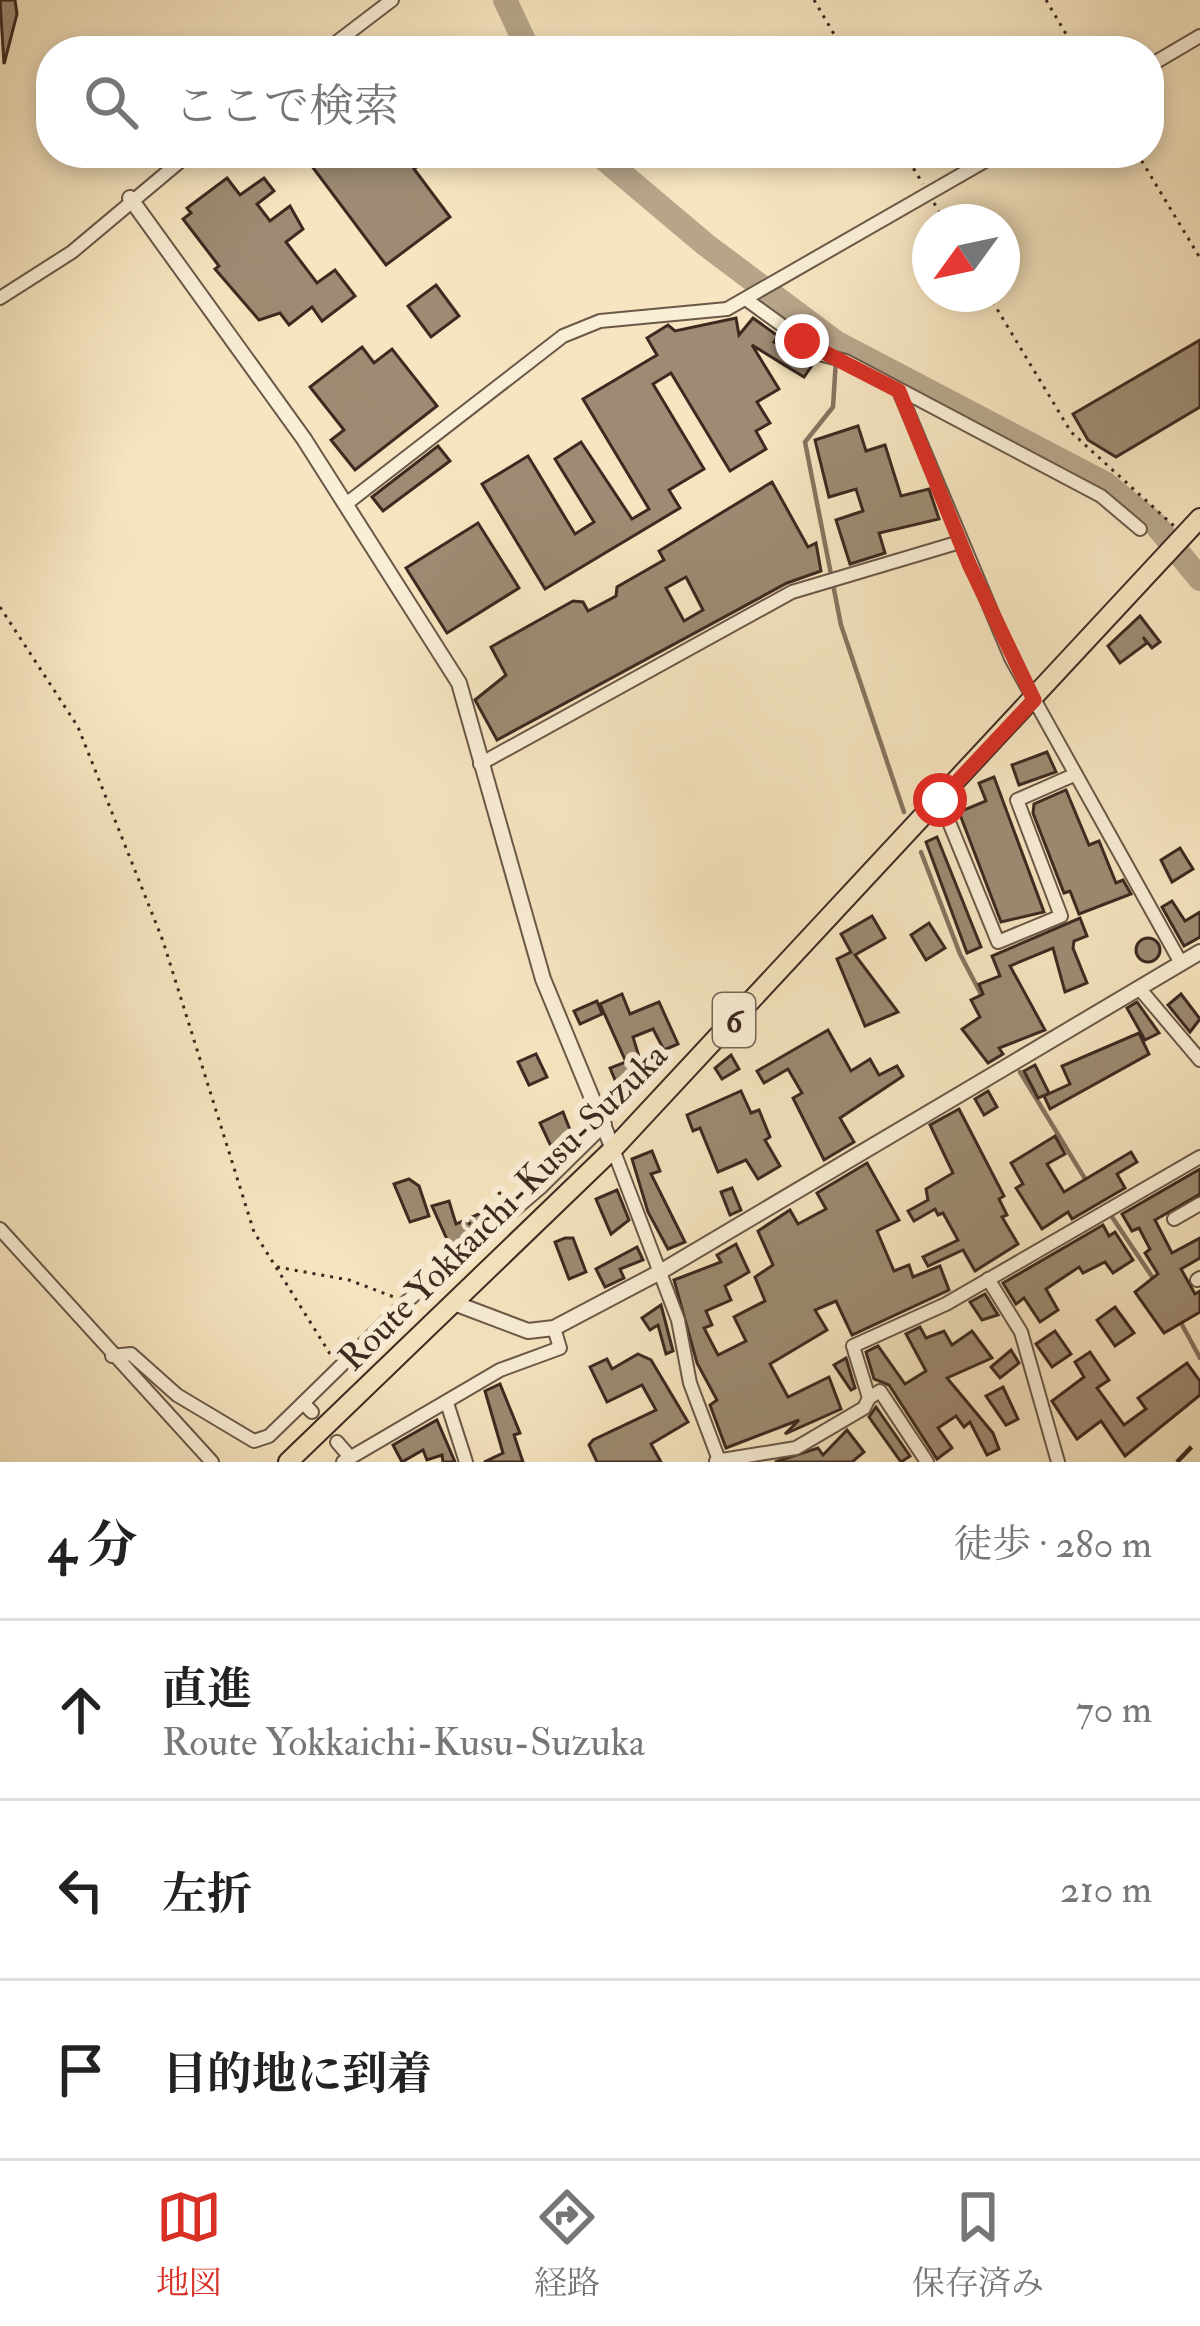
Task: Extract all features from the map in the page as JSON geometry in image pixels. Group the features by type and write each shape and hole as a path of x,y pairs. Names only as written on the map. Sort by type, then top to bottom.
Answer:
{"main road":[{"name":"Route Yokkaichi-Kusu-Suzuka","path":"288,1462 614,1149 1200,518"}],"street":[{"path":"345,36 392,0"},
{"path":"1164,57 1200,36"},
{"path":"0,298 73,252 170,168"},
{"path":"346,504 563,336 601,321 710,313 750,298 974,168"},
{"path":"130,198 346,504 459,683 543,979 605,1124 660,1272 717,1461 796,1448 864,1408 880,1391 927,1462"},
{"path":"750,298 823,355 836,357 1101,496 1140,529"},
{"path":"899,391 960,542 1034,700 1180,963"},
{"path":"480,764 792,592 960,542"},
{"path":"940,800 998,942 1061,916 1017,800 1074,775"},
{"path":"454,1303 528,1331 554,1328 660,1272 1200,952"},
{"path":"1139,988 1200,1060"},
{"path":"1185,1043 1200,1034"},
{"path":"112,1356 131,1354 177,1395 254,1441 269,1436 308,1408 339,1369 405,1303 540,1189 605,1124"},
{"path":"869,1398 853,1346 988,1279 1200,1157"},
{"path":"1174,1219 1200,1204"},
{"path":"0,1229 212,1462"},
{"path":"988,1279 1021,1332 1058,1462"},
{"path":"337,1442 347,1459 500,1370 560,1348 554,1328"},
{"path":"447,1403 466,1462"}],"path":[{"path":"814,0 835,36"},
{"path":"1046,0 1067,36"},
{"path":"913,168 935,204"},
{"path":"1146,168 1200,258"},
{"path":"999,312 1071,432 1184,535"},
{"path":"0,607 78,727 163,941 254,1232 339,1369"},
{"path":"275,1267 349,1280 405,1303"}],"building":[{"path":"0,0 15,0 17,14 4,64"},
{"path":"313,168 415,168 450,217 386,265"},
{"path":"227,178 240,195 264,178 274,191 257,204 270,221 290,206 303,229 286,242 317,283 335,270 355,296 322,321 312,307 289,325 280,313 259,320 215,269 219,266 183,219 191,213 187,208"},
{"path":"436,285 459,316 431,337 408,306"},
{"path":"736,318 739,335 753,318 778,336 774,342 811,367 804,377 752,345 779,389 757,402 770,423 756,431 766,449 730,471 671,373 653,384 704,469 669,490 680,508 545,589 482,484 528,456 575,534 594,522 555,459 581,442 632,519 649,509 583,399 657,355 647,338 668,325 675,331"},
{"path":"1200,340 1200,407 1116,457 1088,440 1073,414"},
{"path":"362,347 374,363 392,349 437,406 355,470 331,440 344,430 310,387"},
{"path":"858,426 866,451 885,445 901,496 929,489 939,519 879,533 885,553 850,564 836,520 863,511 856,489 829,497 815,440"},
{"path":"438,446 450,461 383,511 372,497"},
{"path":"772,482 808,547 816,543 821,571 787,583 497,740 475,700 506,675 491,647 573,601 583,602 588,611 616,596 617,587 664,560 659,551","holes":["686,577 703,610 684,621 666,588"]},
{"path":"478,523 519,588 447,633 406,568"},
{"path":"1140,616 1160,642 1152,648 1143,637 1147,643 1120,663 1108,646"},
{"path":"1047,752 1056,772 1019,785 1012,765"},
{"path":"994,777 1044,912 1001,922 959,812 986,801 979,783"},
{"path":"1066,790 1089,845 1099,841 1116,883 1123,880 1131,894 1079,914 1070,891 1064,893 1033,813 1034,804"},
{"path":"937,837 981,947 967,953 926,842"},
{"path":"1180,848 1193,869 1172,882 1161,860"},
{"path":"1172,901 1185,921 1200,912 1200,937 1184,946 1162,907"},
{"path":"872,916 885,938 855,955 898,1012 865,1026 837,959 851,952 841,934"},
{"path":"1080,918 1087,936 1074,941 1073,948 1087,983 1065,992 1053,948 1010,966 1045,1030 999,1048 1003,1054 988,1063 962,1029 980,1017 971,1000 983,994 979,984 1000,976 992,956"},
{"path":"929,923 945,948 926,960 911,935"},
{"path":"1148,938 1160,950 1148,962 1136,950"},
{"path":"622,994 630,1014 659,1002 678,1044 664,1050 653,1029 633,1037 647,1083 619,1089 610,1068 626,1062 600,1004"},
{"path":"1181,994 1200,1019 1190,1032 1168,1005"},
{"path":"597,1001 602,1014 580,1024 574,1011"},
{"path":"1137,1002 1159,1033 1145,1040 1127,1008"},
{"path":"828,1030 851,1071 870,1059 879,1075 897,1066 903,1076 840,1118 854,1142 824,1160 793,1098 802,1093 788,1069 764,1083 757,1071"},
{"path":"1139,1033 1149,1054 1050,1109 1044,1096 1070,1084 1062,1066"},
{"path":"536,1054 547,1077 529,1085 518,1062"},
{"path":"731,1055 739,1069 722,1079 715,1068"},
{"path":"1035,1065 1049,1093 1038,1098 1024,1071"},
{"path":"741,1091 751,1113 759,1110 770,1137 765,1140 780,1166 758,1179 746,1160 718,1172 700,1128 693,1131 687,1115"},
{"path":"988,1091 997,1107 984,1115 975,1099"},
{"path":"959,1109 1004,1196 999,1199 1007,1215 1002,1217 1018,1244 975,1271 963,1250 928,1266 923,1257 958,1240 943,1213 938,1215 935,1209 914,1221 908,1211 928,1200 926,1189 953,1173 930,1125"},
{"path":"563,1112 574,1140 556,1157 540,1123"},
{"path":"1055,1136 1065,1154 1047,1164 1064,1192 1131,1152 1137,1162 1117,1174 1125,1188 1072,1219 1068,1212 1042,1229 1016,1188 1023,1184 1011,1163"},
{"path":"652,1151 660,1171 651,1174 685,1242 668,1249 648,1212 632,1159"},
{"path":"867,1163 899,1220 877,1231 894,1271 909,1265 913,1277 940,1266 949,1290 852,1335 836,1301 815,1310 827,1330 770,1364 788,1397 829,1377 841,1409 785,1434 799,1420 726,1448 710,1405 717,1400 697,1363 674,1280 721,1262 717,1255 736,1244 749,1272 725,1286 731,1300 706,1311 712,1325 704,1328 718,1355 746,1341 734,1317 765,1301 755,1277 773,1265 758,1231 790,1210 798,1224 826,1209 817,1193"},
{"path":"1200,1169 1200,1194 1155,1220 1172,1253 1200,1238 1200,1258 1181,1269 1195,1294 1200,1291 1200,1312 1164,1333 1135,1292 1158,1274 1145,1253 1150,1249 1139,1228 1132,1231 1122,1214"},
{"path":"409,1179 419,1186 429,1216 410,1222 394,1184"},
{"path":"732,1188 741,1210 730,1215 721,1192"},
{"path":"617,1190 629,1220 611,1234 596,1199"},
{"path":"449,1201 456,1224 490,1209 492,1215 450,1246 432,1206"},
{"path":"1103,1225 1109,1236 1115,1232 1133,1260 1113,1273 1105,1262 1083,1273 1079,1267 1046,1289 1058,1310 1040,1322 1024,1298 1016,1304 1003,1283"},
{"path":"573,1238 586,1272 569,1279 555,1242"},
{"path":"637,1247 643,1260 620,1269 624,1278 605,1287 596,1269"},
{"path":"985,1294 998,1315 982,1320 970,1302"},
{"path":"661,1305 673,1351 666,1354 658,1325 650,1330 642,1318"},
{"path":"1115,1307 1134,1333 1115,1346 1097,1320"},
{"path":"920,1327 926,1338 944,1331 952,1345 972,1331 992,1358 947,1378 993,1433 999,1449 987,1455 970,1422 964,1427 956,1416 938,1428 952,1448 937,1459 889,1385 874,1379 866,1352 878,1346 905,1384 926,1371 906,1334"},
{"path":"1055,1331 1071,1354 1052,1367 1036,1344"},
{"path":"1011,1350 1019,1363 1000,1378 991,1367"},
{"path":"1090,1352 1109,1380 1097,1388 1124,1425 1146,1409 1138,1398 1187,1363 1200,1381 1200,1395 1125,1456 1101,1421 1077,1439 1052,1401 1084,1377 1075,1362"},
{"path":"638,1354 651,1360 688,1422 651,1444 661,1462 597,1462 589,1445 593,1440 656,1410 642,1385 607,1402 590,1367 607,1359 612,1369"},
{"path":"846,1358 855,1388 851,1390 834,1365"},
{"path":"500,1384 520,1433 514,1435 523,1462 484,1462 503,1453 485,1391"},
{"path":"1003,1387 1018,1419 1006,1425 986,1396"},
{"path":"876,1407 910,1456 901,1462 869,1417"},
{"path":"437,1420 455,1462 443,1462 442,1455 427,1460 423,1450 402,1462 393,1445"},
{"path":"847,1430 864,1452 852,1462 775,1462 818,1448 823,1455"}],"waterway":[{"path":"505,0 522,36"},
{"path":"615,168 706,245 837,343 1106,484 1155,524 1200,579"},
{"path":"837,343 833,407 805,442 841,625 904,812"},
{"path":"921,852 960,954 983,998"},
{"path":"1020,1072 1087,1182"},
{"path":"1108,1211 1155,1281"},
{"path":"1180,1321 1200,1358"}],"railway":[{"path":"1177,1462 1200,1438"}],"route":[{"path":"802,341 899,391 969,564 1034,700 940,800"}]}
